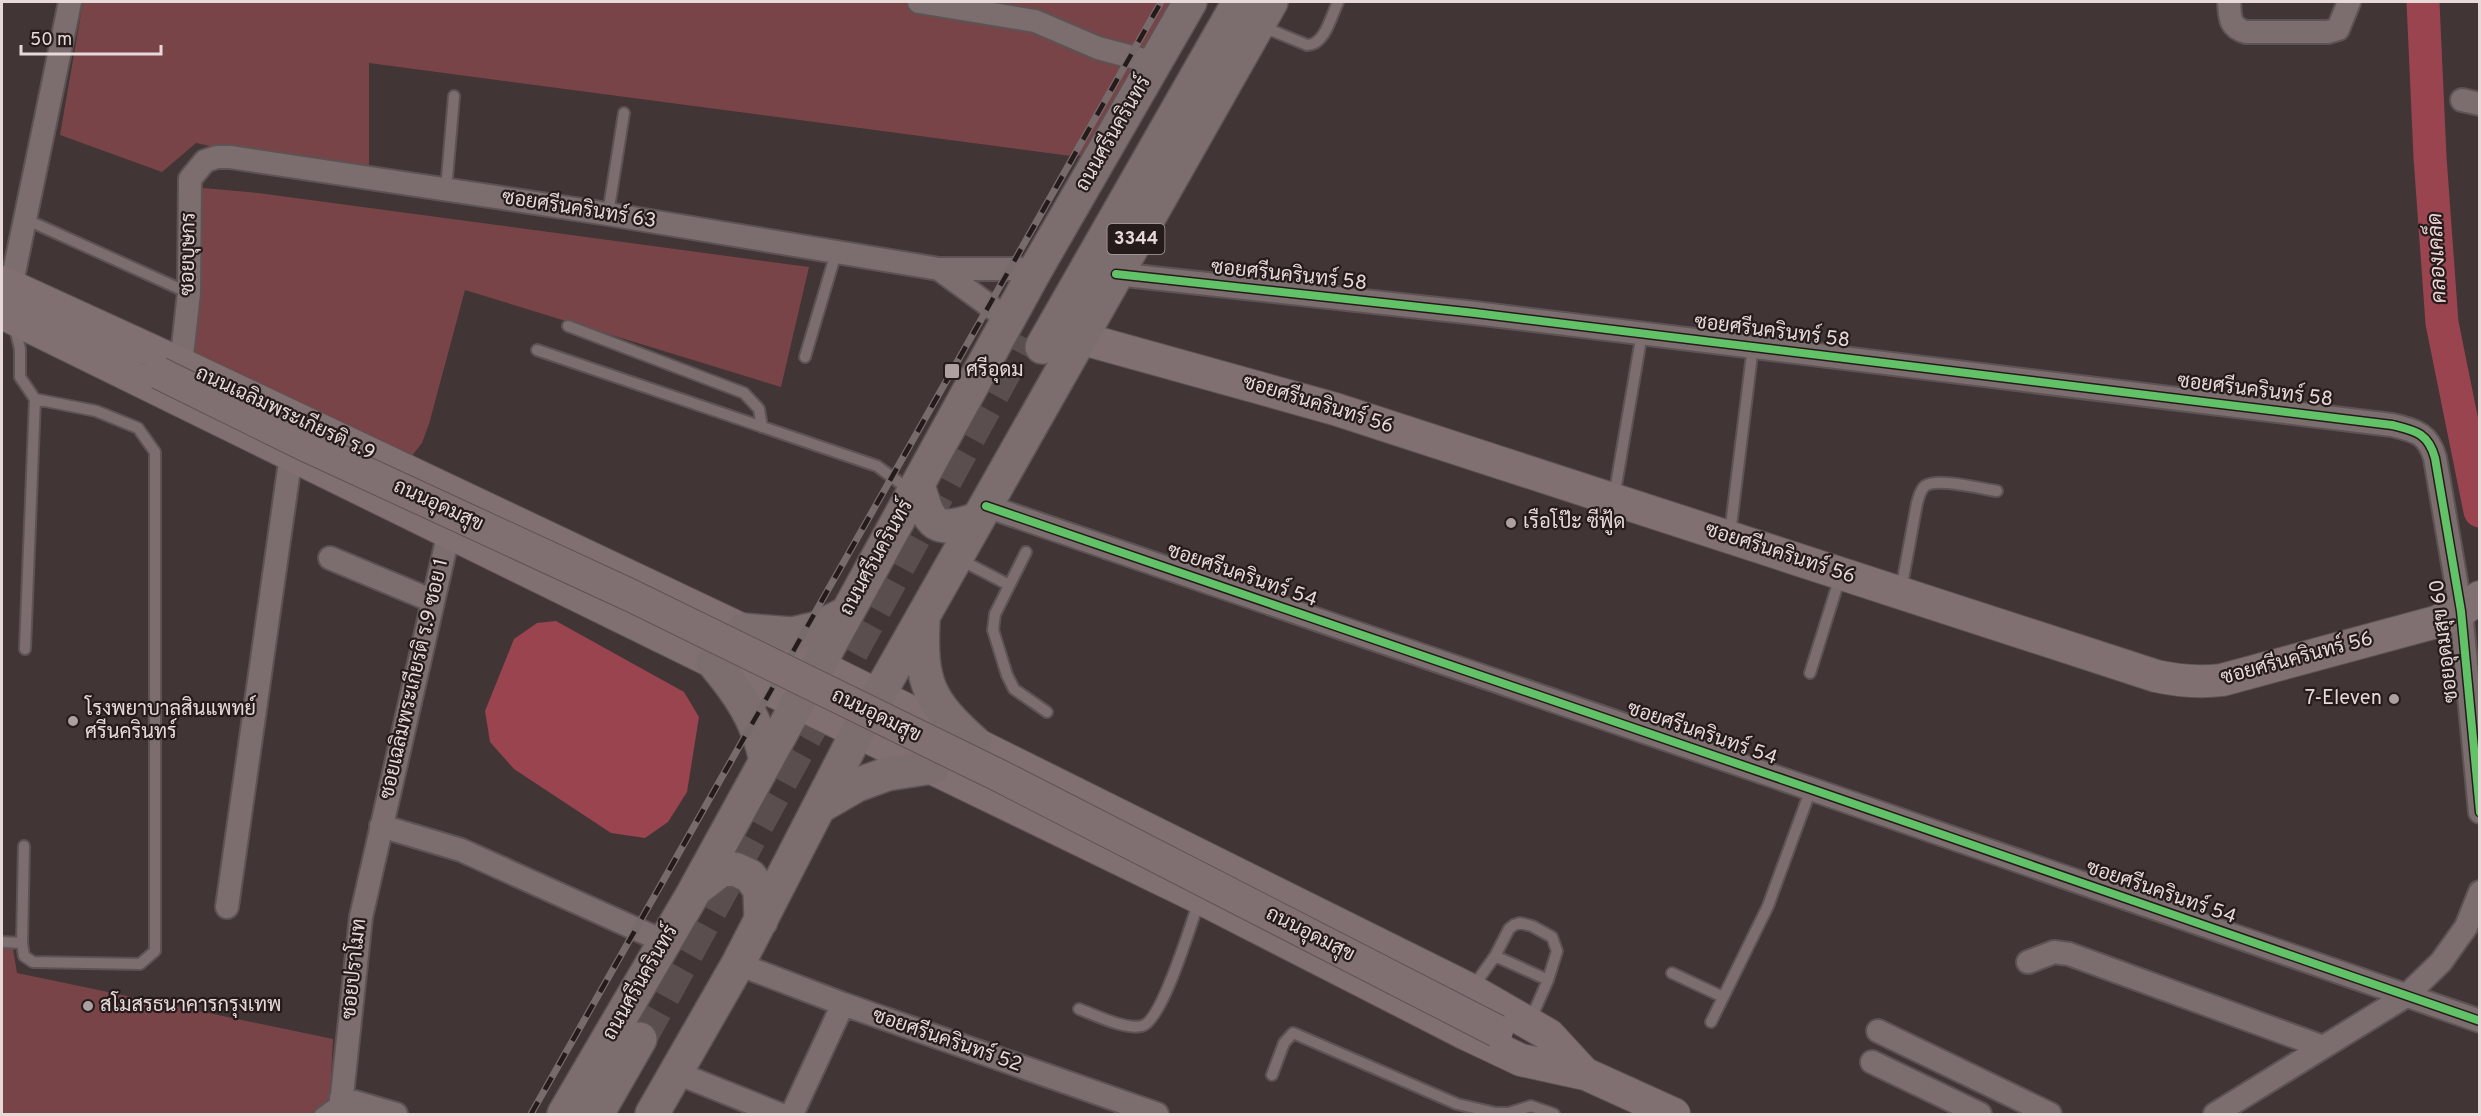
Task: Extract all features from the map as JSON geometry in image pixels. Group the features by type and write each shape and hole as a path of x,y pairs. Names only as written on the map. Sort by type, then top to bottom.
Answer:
{"main road":[{"name":"ถนนศรีนครินทร์","path":"1025,335 1036,268 1190,2"},
{"name":"ถนนศรีนครินทร์","path":"1025,335 1216,2"},
{"name":"ถนนศรีนครินทร์","path":"564,1114 665,942 799,704 939,445 1025,335 1256,9"},
{"name":"ถนนศรีนครินทร์","path":"597,1114 659,1053 738,964 858,731 1116,274 1256,9"},
{"name":"ถนนเฉลิมพระเกียรติ ร.9","path":"6,301 170,369"},
{"name":"ถนนเฉลิมพระเกียรติ ร.9","path":"6,301 170,369 662,592 819,666"},
{"name":"ถนนเฉลิมพระเกียรติ ร.9","path":"6,301 291,456 799,704"},
{"name":"ซอยศรีนครินทร์ 56","path":"1080,338 1335,409 2156,676 2200,682 2222,680 2436,622 2473,602"},
{"name":"ถนนอุดมสุข","path":"170,369 303,444 632,596 969,761 1497,1031 1674,1114"},
{"path":"915,489 927,513 938,525 961,526 982,513"},
{"path":"645,629 671,630 679,622 680,614 677,605 662,592"},
{"path":"743,630 792,634 818,628 847,613"},
{"path":"923,618 922,654 927,686 954,724 975,743"},
{"path":"712,662 739,693 762,742 766,761"},
{"name":"ถนนอุดมสุข","path":"819,666 1471,990 1549,1035 1585,1074"},
{"name":"ถนนอุดมสุข","path":"799,704 1200,898 1521,1060 1585,1074"},
{"path":"819,807 867,781 887,774 933,767"},
{"path":"1103,851 1092,831 1095,823 1104,816 1122,816"},
{"path":"694,891 721,870 735,869 750,876 760,890 761,921"},
{"name":"ถนนศรีนครินทร์","path":"622,1114 659,1053"},
{"name":"ถนนศรีนครินทร์","path":"651,1114 659,1053"}],"street":[{"path":"6,301 70,2"},
{"path":"919,2 1035,21 1098,48 1155,63"},
{"path":"2229,2 2230,18 2233,26 2239,30 2317,32 2338,29 2349,2"},
{"name":"ซอยศรีนครินทร์ 63","path":"217,157 230,157 608,214 939,269 1036,268"},
{"name":"ซอยบุษกร","path":"170,369 189,293 190,179 205,161 217,157"},
{"name":"ซอยศรีนครินทร์ 63","path":"939,269 1025,335"},
{"name":"ซอยศรีนครินทร์ 58","path":"1116,274 1753,346 2392,425 2422,435"},
{"name":"ซอยอุดมสุข 60","path":"2422,435 2430,443 2473,602 2480,812"},
{"path":"227,907 291,456"},
{"name":"ซอยศรีนครินทร์ 54","path":"982,513 1811,789 2480,1021"},
{"name":"ซอยเฉลิมพระเกียรติ ร.9 ซอย 1","path":"381,826 448,532"},
{"path":"330,558 433,601"},
{"path":"381,826 461,850 665,942"},
{"name":"ซอยปราโมท","path":"341,1106 360,917 381,826"},
{"path":"2215,1114 2406,996 2441,962 2466,927 2480,892"},
{"path":"2028,962 2054,952 2069,954 2323,1047"},
{"name":"ซอยศรีนครินทร์ 52","path":"738,964 843,1004 1157,1114"},
{"path":"792,1114 843,1004"},
{"path":"1878,1031 2050,1114"},
{"path":"659,1053 778,1114"},
{"path":"1872,1062 1980,1114"},
{"path":"341,1106 396,1114"}],"lane":[{"path":"1256,9 1307,45 1314,45 1320,41 1338,2"},
{"path":"446,190 454,96"},
{"path":"608,214 624,113"},
{"path":"24,219 189,293"},
{"path":"805,357 836,253"},
{"path":"6,301 20,349 20,377 35,399 26,649"},
{"path":"567,326 744,393 759,409 762,427"},
{"path":"1614,500 1642,333"},
{"path":"1730,537 1753,346"},
{"path":"537,350 877,466 915,489"},
{"path":"24,846 22,943 24,956 33,962 140,964 155,951 155,452 138,428 96,411 35,399"},
{"path":"1901,593 1917,503 1920,492 1925,486 1935,481 1997,491"},
{"path":"1026,552 996,614 993,630 1007,675 1014,689 1047,712"},
{"path":"956,558 1009,585"},
{"path":"1810,673 1841,574"},
{"path":"1711,1022 1768,906 1811,789"},
{"path":"1079,1009 1128,1026 1142,1026 1151,1021 1161,1005 1200,898"},
{"path":"1471,990 1495,956 1509,929 1514,925 1520,923 1532,926 1552,937 1557,951 1548,980 1529,1023"},
{"path":"2,942 22,943"},
{"path":"1495,956 1548,980"},
{"path":"1672,973 1723,997"},
{"path":"1272,1075 1284,1043 1293,1033 1457,1104 1496,1113 1509,1113 1530,1106 1554,1114"},
{"path":"320,1114 341,1106"}],"shaded area":[{"path":"83,2 1178,2 1085,155 1071,156 369,63 369,166 284,162 196,143 162,172 60,135"},
{"path":"192,187 258,193 809,267 781,387 465,290 429,424 422,443 407,462 193,359"},
{"path":"556,621 684,692 699,717 687,792 668,822 645,838 611,833 514,769 490,742 485,711 514,639 537,623"},
{"name":"สโมสรธนาคารกรุงเทพ","path":"2,949 13,949 17,973 333,1039 329,1114 2,1114"}],"waterway":[{"name":"คลองเคล็ด","path":"2423,2 2430,157 2442,323 2480,511"}],"tunnel":[{"path":"640,1039 1024,337"}],"railway":[{"path":"531,1114 1161,2"}],"cycle path":[{"path":"1116,274 1475,313 2392,425 2414,431 2429,443 2435,458 2461,611 2480,812"},
{"path":"986,506 2480,1021"}],"place":[{"name":"ศรีอุดม","path":"952,371"},
{"name":"เรือโป๊ะ ซีฟู้ด","path":"1511,523"},
{"name":"7-Eleven","path":"2394,699"},
{"name":"โรงพยาบาลสินแพทย์ ศรีนครินทร์","path":"73,721"},
{"name":"สโมสรธนาคารกรุงเทพ","path":"88,1006"}]}
